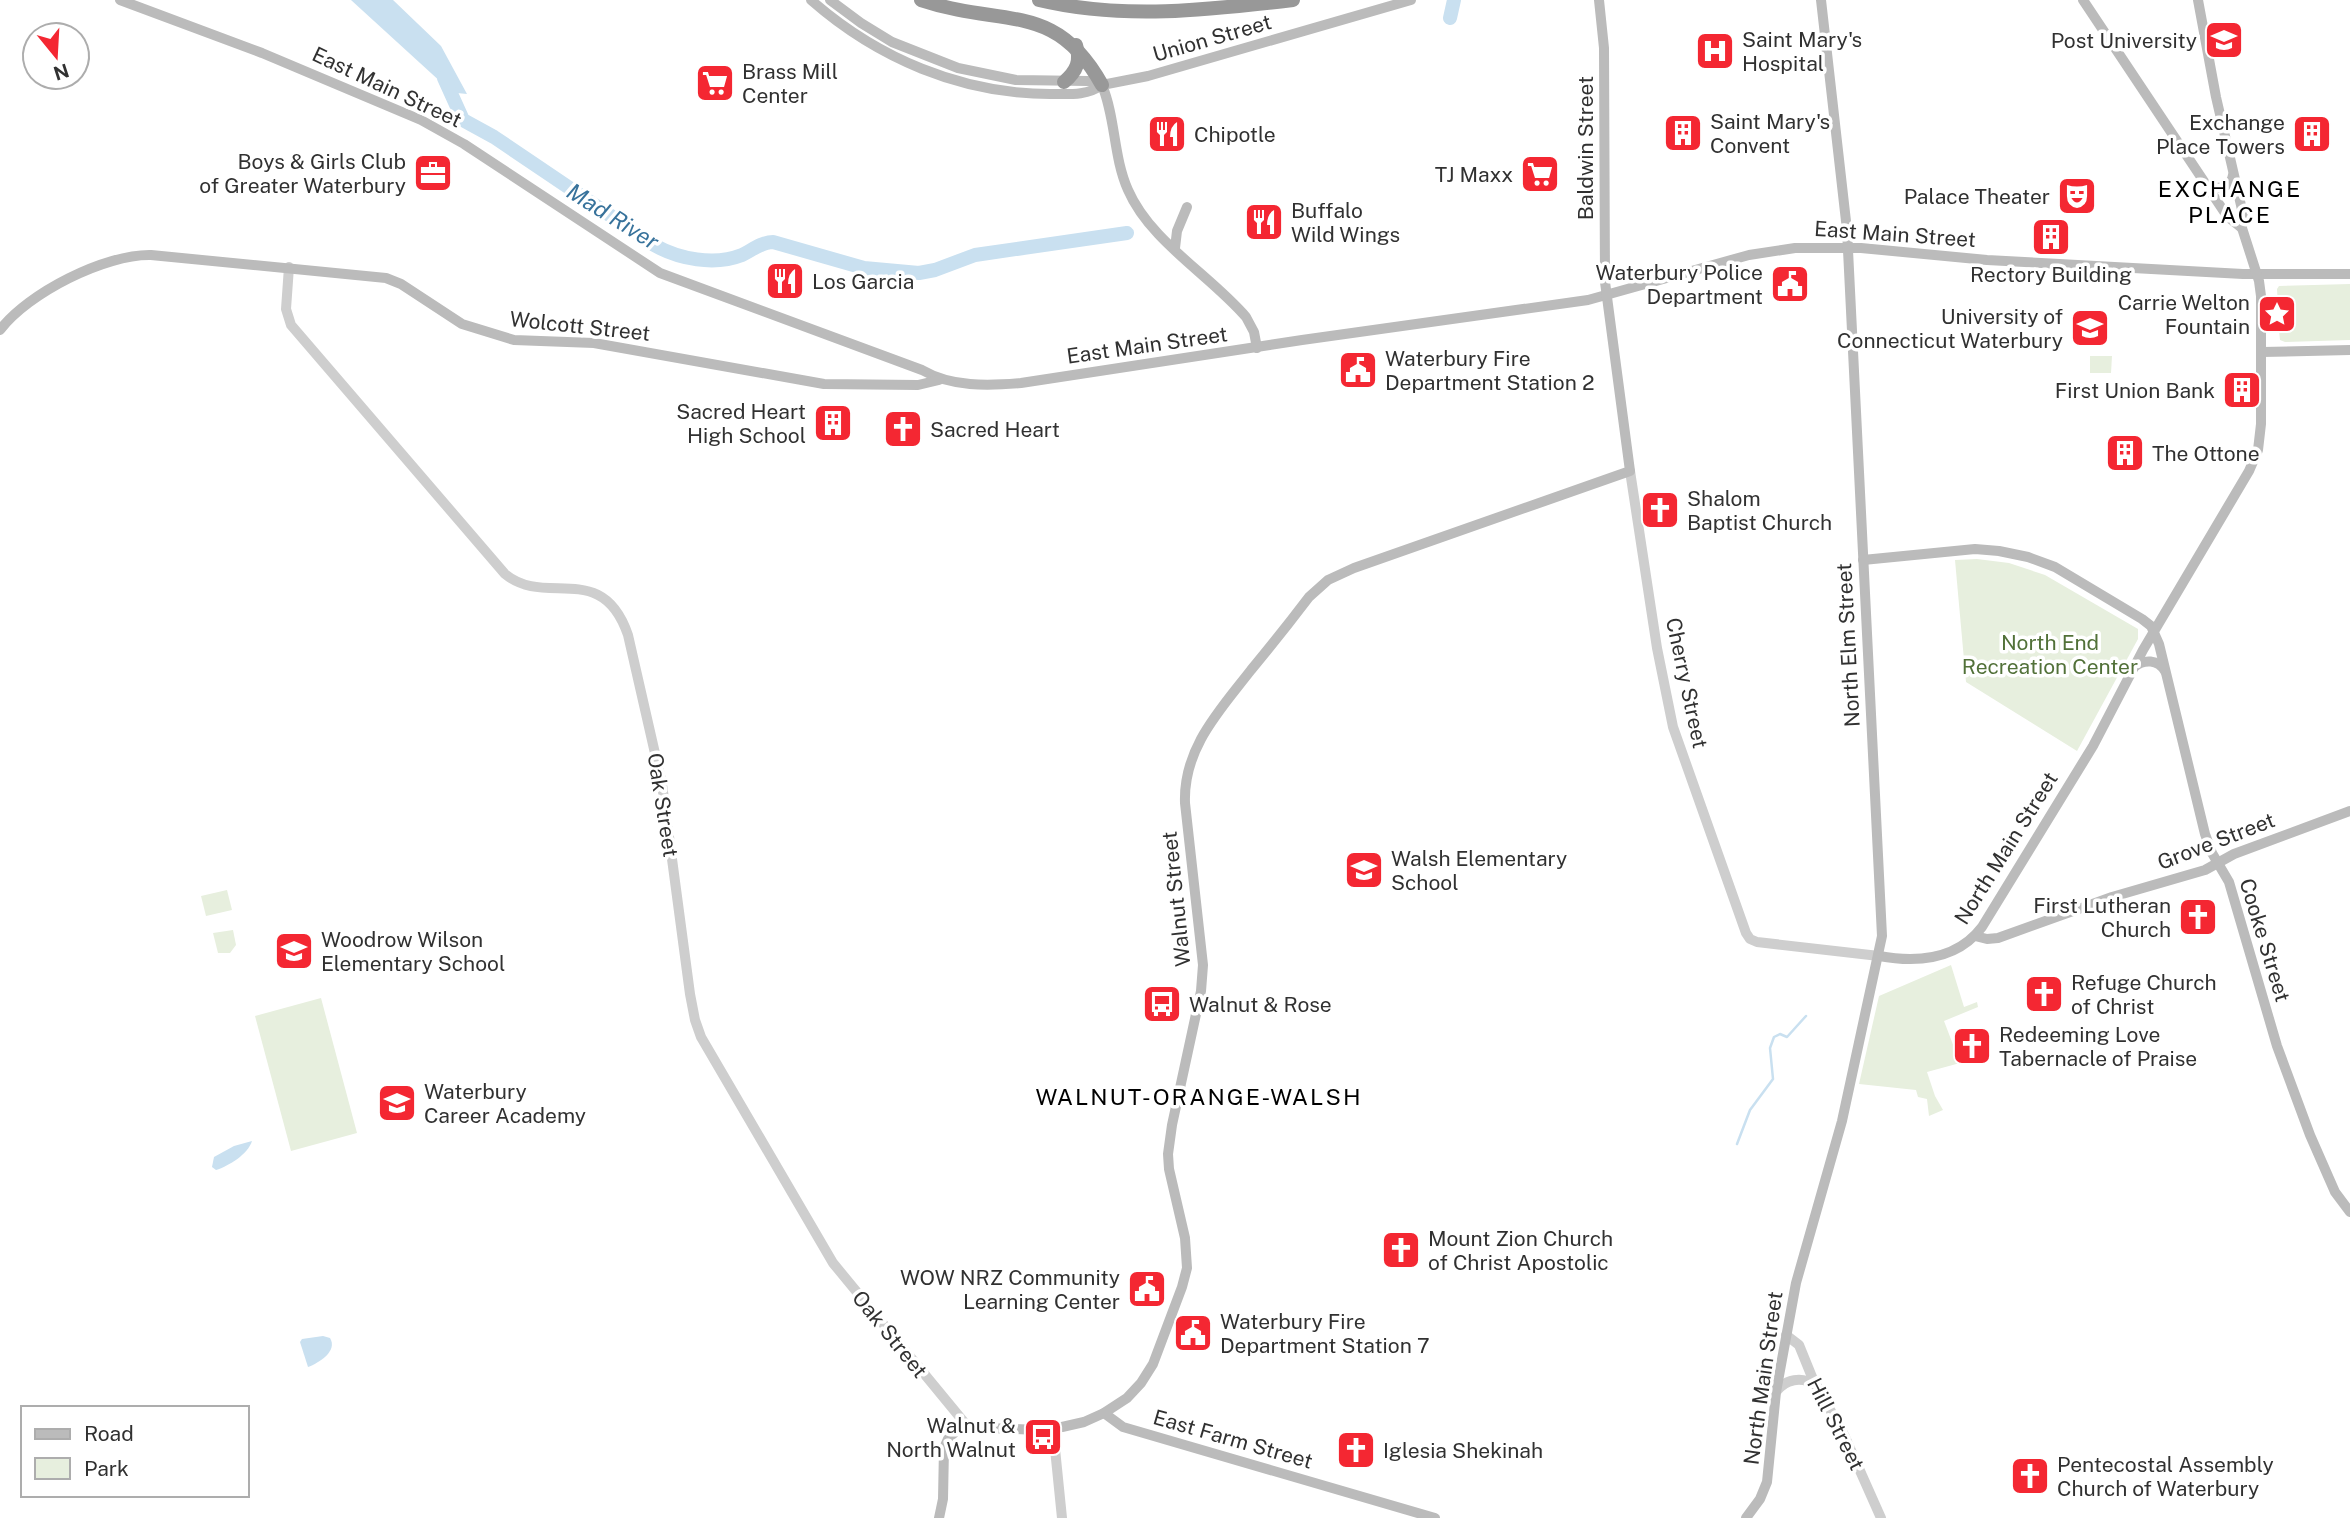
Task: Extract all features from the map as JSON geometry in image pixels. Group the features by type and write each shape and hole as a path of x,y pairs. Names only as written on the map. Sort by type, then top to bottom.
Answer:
{"highway":[{"path":"921,0 962,10 1040,19 1059,28 1074,40 1102,85"},
{"path":"1039,0 1089,9 1138,12 1195,10 1293,0"},
{"path":"1064,82 1079,63 1074,40"}],"main road":[{"name":"East Main Street","path":"120,0 274,58 421,120 464,144 665,276 922,370 939,380 970,384 1021,383 1588,300 1765,251 1811,247 1847,247 1987,260 2257,274 2350,274"},
{"name":"Union Street","path":"811,0 863,39 910,64 953,80 1013,92 1079,94 1091,92 1102,85 1148,76 1411,0"},
{"name":"Union Street","path":"830,0 875,32 915,52 958,68 991,76 1064,82 1091,81 1102,85"},
{"name":"Baldwin Street","path":"1600,0 1604,48 1605,296"},
{"name":"North Elm Street","path":"1821,0 1847,247 1881,906 1882,936 1879,956"},
{"path":"2083,0 2230,219 2242,228 2244,217 2216,97 2199,0"},
{"path":"910,64 915,52"},
{"path":"1102,85 1111,111 1121,169 1128,188 1146,219 1246,317 1254,332 1257,348"},
{"path":"2209,186 2227,186 2233,173"},
{"path":"1175,248 1177,231 1187,207"},
{"name":"North Main Street","path":"1746,1518 1760,1499 1767,1482 1776,1392 1800,1269 1842,1121 1879,956 1904,959 1933,957 1954,951 1975,936 2093,746 2132,669 2255,460 2261,424 2261,296 2242,228"},
{"name":"Wolcott Street","path":"0,330 15,313 33,299 80,274 122,257 151,255 386,278 401,284 462,324 513,341 594,343 824,384 918,386 939,380"},
{"name":"Cherry Street","path":"1605,296 1630,471"},
{"path":"2262,352 2350,350"},
{"name":"Walnut Street","path":"968,1427 1029,1430 1073,1425 1104,1413 1132,1394 1149,1371 1186,1275 1185,1238 1168,1154 1203,978 1203,954 1185,791 1187,770 1199,743 1219,711 1309,597 1328,580 1354,568 1630,471"},
{"path":"1863,560 1975,549 2018,554 2061,570 2142,619 2154,631"},
{"name":"Cooke Street","path":"2154,631 2201,820 2211,850 2229,882 2277,1046 2310,1135 2335,1192 2350,1212"},
{"path":"2132,669 2141,663 2153,662 2162,666 2166,674"},
{"name":"Grove Street","path":"1975,936 1998,938 2112,897 2196,873 2268,841 2350,811"},
{"name":"East Farm Street","path":"1104,1413 1123,1427 1435,1518"},
{"path":"939,1518 943,1499 946,1444 954,1432 968,1427"}],"street":[{"name":"Oak Street","path":"289,267 286,309 291,325 505,574 527,585 571,587 589,592 605,601 620,617 628,635 662,784 690,994 701,1037 833,1263 968,1427"},
{"name":"Cherry Street","path":"1630,471 1657,648 1673,727 1746,933 1750,939 1757,942 1879,956"},
{"name":"Hill Street","path":"1786,1335 1799,1345 1817,1387 1845,1437 1881,1518"},
{"path":"1776,1392 1782,1385 1795,1380 1809,1381 1817,1387"},
{"path":"1053,1429 1062,1518"}],"green space":[{"path":"2350,284 2350,340 2280,340 2278,321 2274,314 2278,306 2279,286"},
{"path":"2090,356 2112,356 2111,373 2090,373"},
{"name":"North End Recreation Center","path":"1977,559 2009,563 2045,575 2138,629 2138,639 2077,751 1966,682 1955,560"},
{"path":"227,890 232,910 206,916 201,896"},
{"path":"233,930 236,945 230,953 218,953 213,933"},
{"path":"1951,965 1964,1007 1977,1002 1978,1007 1944,1021 1960,1063 1927,1072 1943,1110 1929,1116 1927,1099 1918,1097 1916,1090 1859,1084 1879,996"},
{"path":"321,998 357,1133 291,1151 255,1016"}],"water":[{"path":"351,0 393,0 441,46 467,94 449,96 443,84"},
{"path":"252,1141 247,1150 232,1162 216,1170 212,1167 214,1157 234,1146"},
{"path":"323,1336 330,1338 332,1343 329,1352 308,1367 300,1342 302,1339"}],"waterway":[{"name":"Mad River","path":"1450,18 1454,0"},
{"name":"Mad River","path":"444,78 463,120 494,137 654,245 685,257 720,260 742,255 773,242 864,268 919,273 975,255 1127,233"},
{"path":"1737,1144 1750,1110 1773,1079 1770,1048 1774,1037 1780,1034 1787,1037 1806,1016"}],"place":[{"name":"Post University","path":"2224,40"},
{"name":"Saint Mary's Hospital","path":"1715,51"},
{"name":"Brass Mill Center","path":"715,83"},
{"name":"Saint Mary's Convent","path":"1683,133"},
{"name":"Chipotle","path":"1167,134"},
{"name":"Exchange Place Towers","path":"2312,134"},
{"name":"Boys & Girls Club of Greater Waterbury","path":"433,173"},
{"name":"TJ Maxx","path":"1540,174"},
{"name":"Palace Theater","path":"2077,196"},
{"name":"Buffalo Wild Wings","path":"1264,222"},
{"name":"Rectory Building","path":"2051,237"},
{"name":"Los Garcia","path":"785,281"},
{"name":"Waterbury Police Department","path":"1790,284"},
{"name":"Carrie Welton Fountain","path":"2277,314"},
{"name":"University of Connecticut Waterbury","path":"2090,328"},
{"name":"Waterbury Fire Department Station 2","path":"1358,370"},
{"name":"First Union Bank","path":"2242,390"},
{"name":"Sacred Heart High School","path":"833,423"},
{"name":"Sacred Heart","path":"903,429"},
{"name":"The Ottone","path":"2125,453"},
{"name":"Shalom Baptist Church","path":"1660,510"},
{"name":"Walsh Elementary School","path":"1364,870"},
{"name":"First Lutheran Church","path":"2198,917"},
{"name":"Woodrow Wilson Elementary School","path":"294,951"},
{"name":"Refuge Church of Christ","path":"2044,994"},
{"name":"Walnut & Rose","path":"1162,1004"},
{"name":"Redeeming Love Tabernacle of Praise","path":"1972,1046"},
{"name":"Waterbury Career Academy","path":"397,1103"},
{"name":"Mount Zion Church of Christ Apostolic","path":"1401,1250"},
{"name":"WOW NRZ Community Learning Center","path":"1147,1289"},
{"name":"Waterbury Fire Department Station 7","path":"1193,1333"},
{"name":"Walnut & North Walnut","path":"1043,1437"},
{"name":"Iglesia Shekinah","path":"1356,1450"},
{"name":"Pentecostal Assembly Church of Waterbury","path":"2030,1476"}],"district":[{"name":"EXCHANGE PLACE","path":"2230,201"},
{"name":"WALNUT-ORANGE-WALSH","path":"1199,1096"}]}
